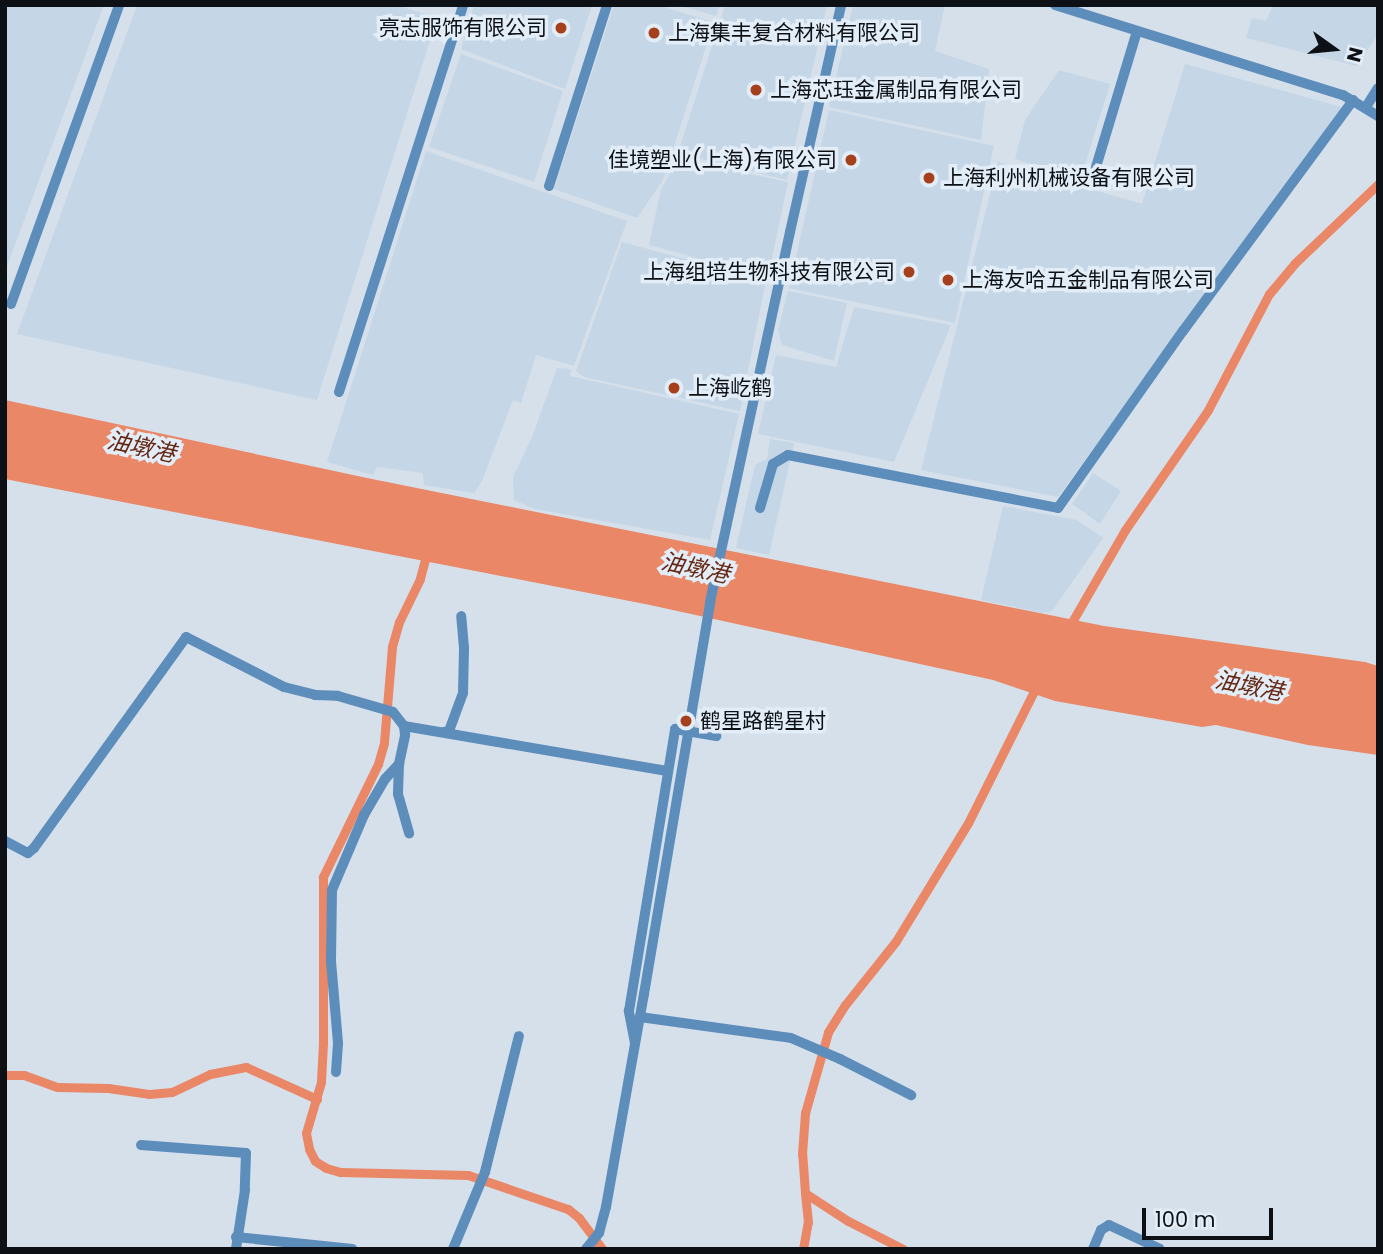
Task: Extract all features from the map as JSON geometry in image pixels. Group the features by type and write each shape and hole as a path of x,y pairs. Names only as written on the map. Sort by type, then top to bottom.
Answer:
{"street":[{"path":"11,304 119,5"},
{"path":"339,392 463,5"},
{"path":"549,186 607,5"},
{"path":"587,1248 598,1233 606,1207 710,603 841,5"},
{"path":"1055,5 1353,100 1378,116"},
{"path":"1096,167 1137,31"},
{"path":"1366,107 1378,89"},
{"path":"760,508 772,464 788,455 1058,508 1183,331 1353,100"},
{"path":"444,732 449,731 463,693 464,648 461,616"},
{"path":"5,841 28,853 34,848 186,637 284,687 315,695 338,696 393,712 404,726 398,794 409,833"},
{"path":"404,726 667,771"},
{"path":"635,1043 629,1011 675,729 716,736"},
{"path":"335,1072 338,1043 331,961 332,890 364,815 386,779 399,764"},
{"path":"640,1017 754,1031 803,1043 911,1095"},
{"path":"453,1249 480,1189 519,1036"},
{"path":"141,1145 246,1153 245,1190 236,1243 352,1249"},
{"path":"1093,1249 1101,1230 1109,1225 1160,1249"}],"shaded area":[{"path":"5,5 104,5 5,272"},
{"path":"137,5 396,5 437,18 317,400 17,334"},
{"path":"474,5 592,5 565,89 461,49"},
{"path":"614,5 657,5 714,22 663,180 637,218 554,189"},
{"path":"678,5 720,5 716,16"},
{"path":"725,5 827,5 787,180 678,153"},
{"path":"853,5 945,5 935,51 989,69 981,140 829,107"},
{"path":"1273,5 1378,5 1378,35 1356,66 1246,38 1252,18 1266,21"},
{"path":"461,54 563,91 534,182 429,147"},
{"path":"1185,64 1342,107 1058,497 921,470 998,162 1142,204"},
{"path":"1059,70 1110,84 1080,181 1015,159 1025,120"},
{"path":"829,110 994,146 955,323 789,288"},
{"path":"426,151 627,221 574,366 536,355 521,403 513,400 482,481 474,493 424,485 423,473 377,467 373,475 327,462"},
{"path":"679,159 788,182 768,277 649,245 661,189"},
{"path":"622,242 766,281 740,411 584,377 576,371"},
{"path":"788,291 847,303 834,361 782,345 778,330"},
{"path":"854,307 951,325 894,462 758,434 776,355 836,367"},
{"path":"557,368 571,369 570,376 739,414 710,540 535,509 514,500 513,477 532,437"},
{"path":"770,439 794,443 769,555 736,548 755,465 767,459"},
{"path":"1093,473 1121,491 1100,524 1072,504"},
{"path":"1003,506 1077,520 1103,538 1052,611 1043,613 981,600"}],"water":[{"name":"油墩港","path":"5,400 367,478 1104,626 1365,662 1378,666 1378,755 1308,745 1216,725 1202,727 1055,701 993,680 650,605 5,479"}],"waterway":[{"path":"1069,627 1125,530 1208,410 1269,294 1295,263 1378,184"},
{"path":"427,552 420,579 399,622 392,647 384,743 378,764 323,877 321,1082 306,1133 309,1149 315,1161 340,1172 468,1175 568,1209 579,1218 602,1249"},
{"path":"903,1249 848,1221 805,1193 802,1154 805,1113 828,1032 845,1005 896,941 968,823 1037,685"},
{"path":"5,1075 24,1075 57,1087 108,1088 149,1094 172,1092 210,1074 246,1067 317,1099"},
{"path":"803,1249 808,1222 805,1193"}],"place":[{"name":"亮志服饰有限公司","path":"561,28"},
{"name":"上海集丰复合材料有限公司","path":"654,33"},
{"name":"上海芯珏金属制品有限公司","path":"756,90"},
{"name":"佳境塑业(上海)有限公司","path":"851,160"},
{"name":"上海利州机械设备有限公司","path":"929,178"},
{"name":"上海组培生物科技有限公司","path":"909,272"},
{"name":"上海友哈五金制品有限公司","path":"948,280"},
{"name":"上海屹鹤","path":"674,388"},
{"name":"鹤星路鹤星村","path":"686,721"}]}
